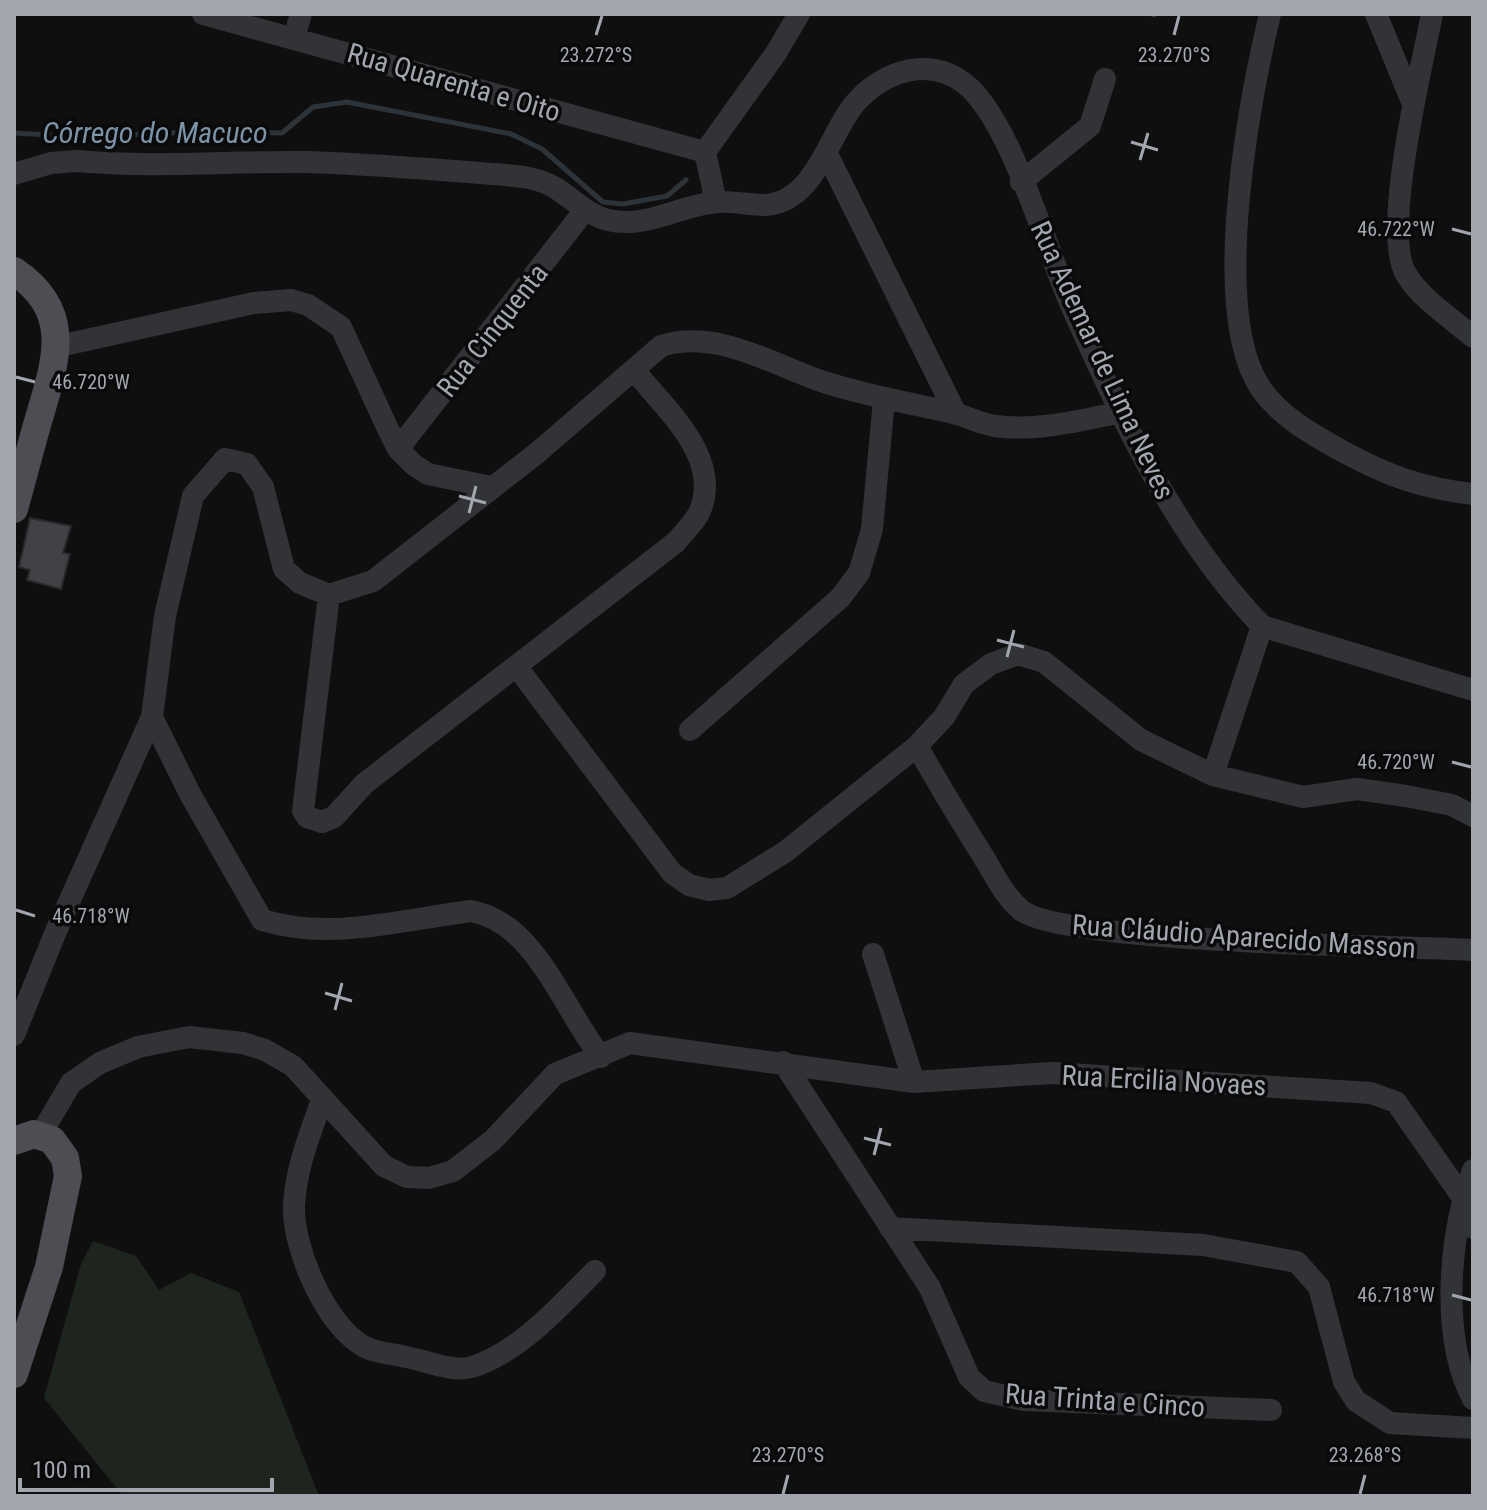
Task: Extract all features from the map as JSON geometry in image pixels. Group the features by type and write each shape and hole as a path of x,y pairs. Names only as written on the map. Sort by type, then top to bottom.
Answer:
{"main road":[{"path":"14,271 44,296 56,331 52,376 14,509"},
{"path":"14,1374 49,1267 68,1176 61,1149 27,1138"}],"street":[{"name":"Rua Quarenta e Oito","path":"203,14 705,152"},
{"path":"294,38 301,14"},
{"path":"716,202 705,152 776,53 799,14"},
{"path":"1270,14 1239,202 1235,258 1234,289 1240,327 1253,372 1261,388 1299,426 1370,466 1402,481 1473,494"},
{"path":"1376,14 1414,106"},
{"path":"1432,14 1414,106 1397,244 1404,271 1415,287 1473,337"},
{"name":"Rua Ademar de Lima Neves","path":"14,174 51,163 77,161 340,164 530,177 550,185 585,210 607,220 636,222 716,202 770,205 803,184 827,154 857,101 906,70 931,66 963,83 978,97 1004,142 1070,303 1160,488 1199,549 1262,626"},
{"path":"1021,182 1090,126 1105,79"},
{"path":"827,154 956,414"},
{"name":"Rua Cinquenta","path":"398,449 585,210"},
{"path":"55,347 254,303 291,300 308,305 325,313 341,327 398,449 428,474 491,487"},
{"path":"14,1035 62,917 152,717 165,616 193,496 225,459 247,464 263,487 284,569 300,583 329,595 373,581 537,453 661,346 697,340 733,348 884,400 956,414 995,426 1122,412"},
{"path":"329,595 303,811 314,821 334,817 364,784 676,542 698,515 706,493 706,475 699,454 634,370"},
{"path":"690,730 840,598 859,573 872,529 884,400"},
{"path":"1213,775 1262,626 1473,690"},
{"path":"517,667 672,873 689,885 709,890 727,888 785,852 917,746 944,717 964,684 991,664 1018,654 1044,662 1141,740 1213,775 1303,797 1357,789 1406,796 1452,805 1473,816"},
{"path":"152,717 190,794 262,920 290,929 326,931 471,911 489,914 523,938 601,1057"},
{"name":"Rua Cláudio Aparecido Masson","path":"917,746 1005,891 1022,911 1036,919 1059,925 1156,935 1473,950"},
{"path":"873,954 914,1082"},
{"name":"Rua Ercilia Novaes","path":"27,1138 71,1083 100,1063 138,1047 189,1037 243,1043 265,1050 293,1066 384,1166 407,1177 429,1178 453,1171 493,1140 555,1074 630,1043 914,1082 1052,1073 1371,1093 1396,1102 1463,1198 1473,1228"},
{"name":"Rua Trinta e Cinco","path":"783,1062 930,1288 969,1377 984,1391 1024,1400 1271,1410"},
{"path":"322,1100 301,1160 294,1207 306,1265 323,1303 340,1326 365,1347 467,1369 493,1358 530,1333 595,1271"},
{"path":"1473,1170 1463,1198 1450,1327 1462,1380 1473,1399"},
{"path":"890,1228 1203,1245 1297,1262 1319,1287 1344,1382 1356,1401 1390,1423 1473,1428"}],"shaded area":[{"path":"93,1241 136,1256 159,1290 191,1273 239,1292 319,1496 123,1496 44,1398 81,1264"}],"building":[{"path":"30,518 71,526 63,553 70,554 61,589 27,580 30,570 19,567"}],"waterway":[{"name":"Córrego do Macuco","path":"14,133 83,137 213,131 282,133 313,107 347,102 511,134 542,149 603,202 623,204 667,196 686,180"}]}
